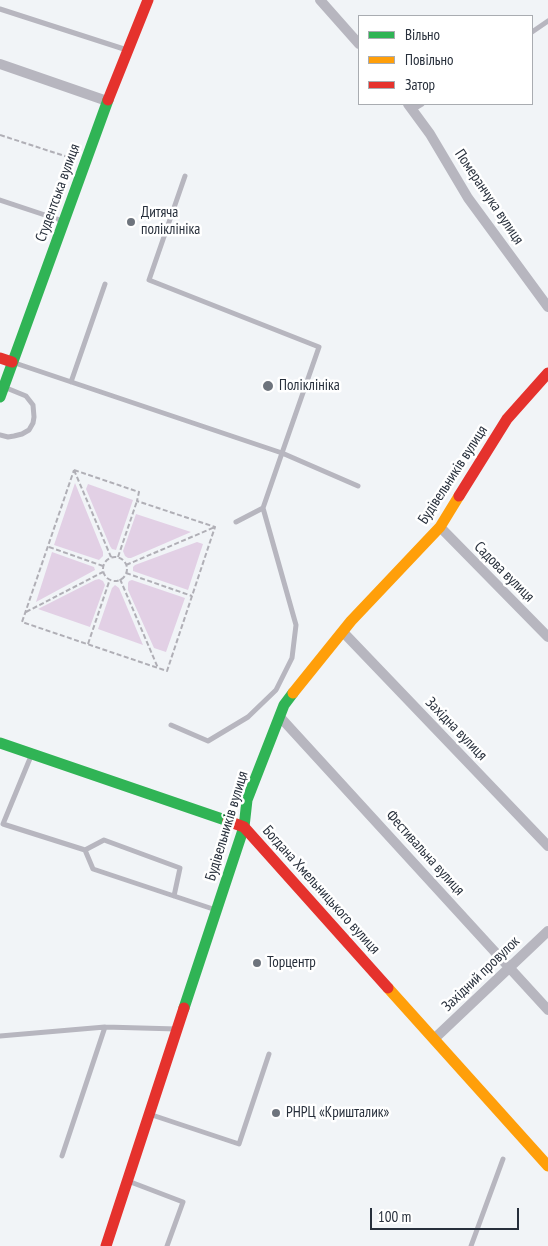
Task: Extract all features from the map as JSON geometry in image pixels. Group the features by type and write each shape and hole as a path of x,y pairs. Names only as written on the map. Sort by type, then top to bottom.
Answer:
{"street":[{"name":"Студентська вулиця","path":"2,392 107,101 148,0"},
{"path":"320,0 358,43"},
{"path":"0,64 107,101"},
{"name":"Померанчука вулиця","path":"410,107 430,134 468,198 548,307"},
{"path":"0,358 12,362"},
{"name":"Будівельників вулиця","path":"106,1246 244,827 247,800 284,706 352,621 440,527 507,419 548,373"},
{"name":"Садова вулиця","path":"440,527 548,637"},
{"name":"Західна вулиця","path":"343,632 548,846"},
{"name":"Фестивальна вулиця","path":"280,717 548,1010"},
{"name":"Богдана Хмельницького вулиця","path":"0,742 244,827 548,1166"},
{"name":"Західний провулок","path":"434,1039 548,931"}],"lane":[{"path":"0,9 128,50"},
{"path":"533,31 548,21"},
{"path":"171,725 208,741 248,716 276,690 292,658 296,625 262,508 319,347 148,280 185,176"},
{"path":"0,200 64,222"},
{"path":"71,382 105,284"},
{"path":"12,362 282,454 358,486"},
{"path":"0,435 14,436 22,434 33,424 34,417 33,405 26,396 2,392"},
{"path":"236,522 262,508"},
{"path":"32,754 3,824 85,850 104,840 180,868 174,896"},
{"path":"85,850 93,869 216,910"},
{"path":"0,1036 105,1027 177,1029"},
{"path":"62,1156 105,1027"},
{"path":"149,1114 240,1144 269,1054"},
{"path":"471,1246 503,1158"},
{"path":"127,1181 183,1202 167,1246"}],"path":[{"path":"0,135 85,163"},
{"path":"74,470 139,492 118,557"},
{"path":"74,470 22,622 167,671 215,527"},
{"path":"74,470 112,557"},
{"path":"136,501 215,527"},
{"path":"126,565 215,527"},
{"path":"48,547 103,566"},
{"path":"112,557 118,557 126,565 125,573 120,579 110,580 103,572 103,566 112,557"},
{"path":"26,612 103,572"},
{"path":"125,573 192,596"},
{"path":"120,579 158,668"},
{"path":"88,644 110,580"}],"shaded area":[{"path":"75,483 103,552 103,556 99,560 54,545"},
{"path":"88,484 133,500 116,550 110,546 86,489"},
{"path":"136,514 191,532 128,558 123,551"},
{"path":"197,542 203,544 188,590 133,571 135,565"},
{"path":"52,552 94,567 95,570 36,602"},
{"path":"99,579 105,585 90,627 38,609 95,580"},
{"path":"132,580 185,598 166,652 154,648 128,590 128,583"},
{"path":"115,585 119,588 143,645 98,629 112,588"}],"traffic: fast":[{"path":"0,397 108,100"},
{"path":"184,1008 244,827 247,800 284,705 293,693"},
{"path":"0,743 228,821"}],"traffic: slow":[{"path":"293,693 351,621 440,527 459,496"},
{"path":"388,988 548,1166"}],"traffic: jam":[{"path":"108,100 148,0"},
{"path":"0,358 12,362"},
{"path":"459,496 507,419 548,373"},
{"path":"228,821 244,827 388,988"},
{"path":"106,1246 184,1008"}],"place":[{"name":"Дитяча поліклініка","path":"131,222"},
{"name":"Поліклініка","path":"268,386"},
{"name":"Торцентр","path":"257,963"},
{"name":"РНРЦ «Кришталик»","path":"276,1113"}]}
